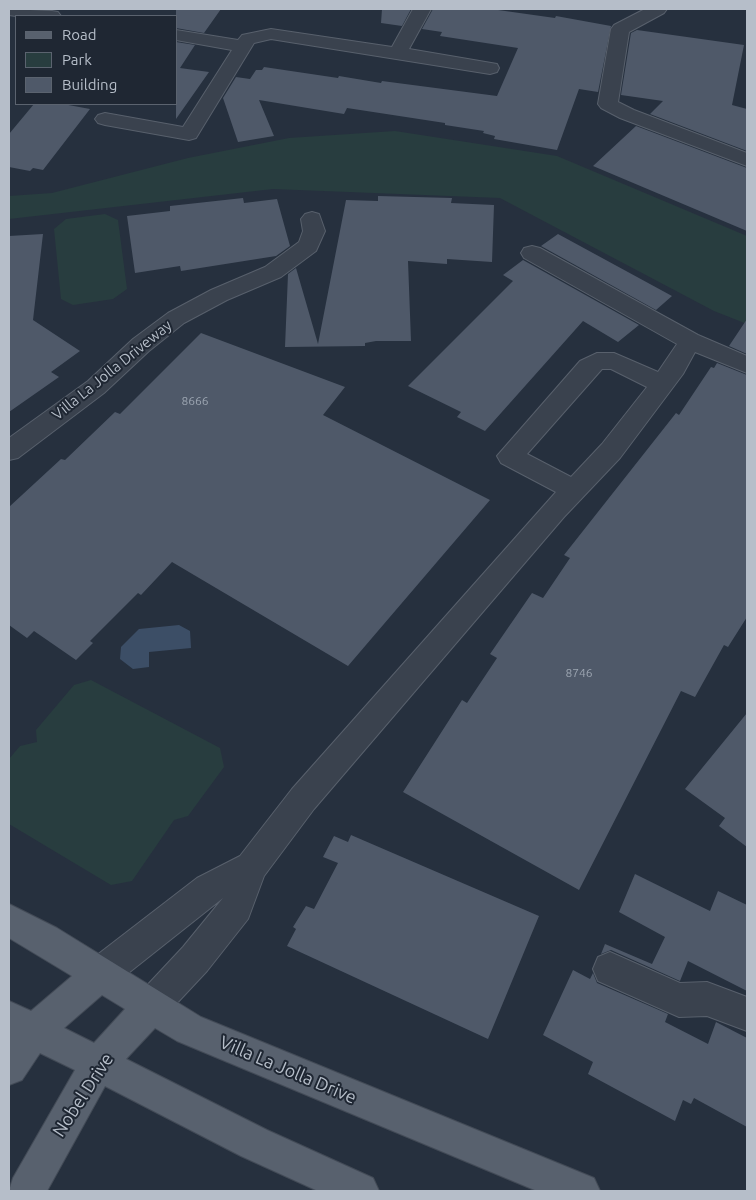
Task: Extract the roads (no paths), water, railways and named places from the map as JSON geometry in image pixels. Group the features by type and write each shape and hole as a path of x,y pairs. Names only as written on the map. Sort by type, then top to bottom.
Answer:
{"main road":[{"name":"Villa La Jolla Drive","path":"9,920 189,1029 581,1191"},
{"path":"9,1067 22,1024 100,974"},
{"name":"Nobel Drive","path":"26,1191 99,1063 151,1006"},
{"path":"22,1024 254,1143 360,1191"}],"street":[{"path":"398,53 422,9"},
{"path":"658,9 620,28 608,104 627,114 747,160"},
{"path":"9,10 45,15"},
{"path":"105,119 189,134 248,39 270,34 490,68"},
{"path":"178,35 243,46"},
{"name":"Villa La Jolla Driveway","path":"9,450 96,387 141,345 176,318 219,295 273,272 308,246 314,231 312,219"},
{"path":"532,252 655,323 690,341 747,365"},
{"path":"151,1006 195,959 236,908 251,867 302,799 574,490 611,451 675,368 690,341"},
{"path":"574,490 510,456 588,367 597,361 614,361 662,384"},
{"path":"100,974 208,889 251,867"},
{"path":"610,969 679,1000 707,999 747,1014"}],"water":[{"path":"179,625 190,631 191,648 149,652 149,667 133,669 120,659 121,647 139,629"}]}
